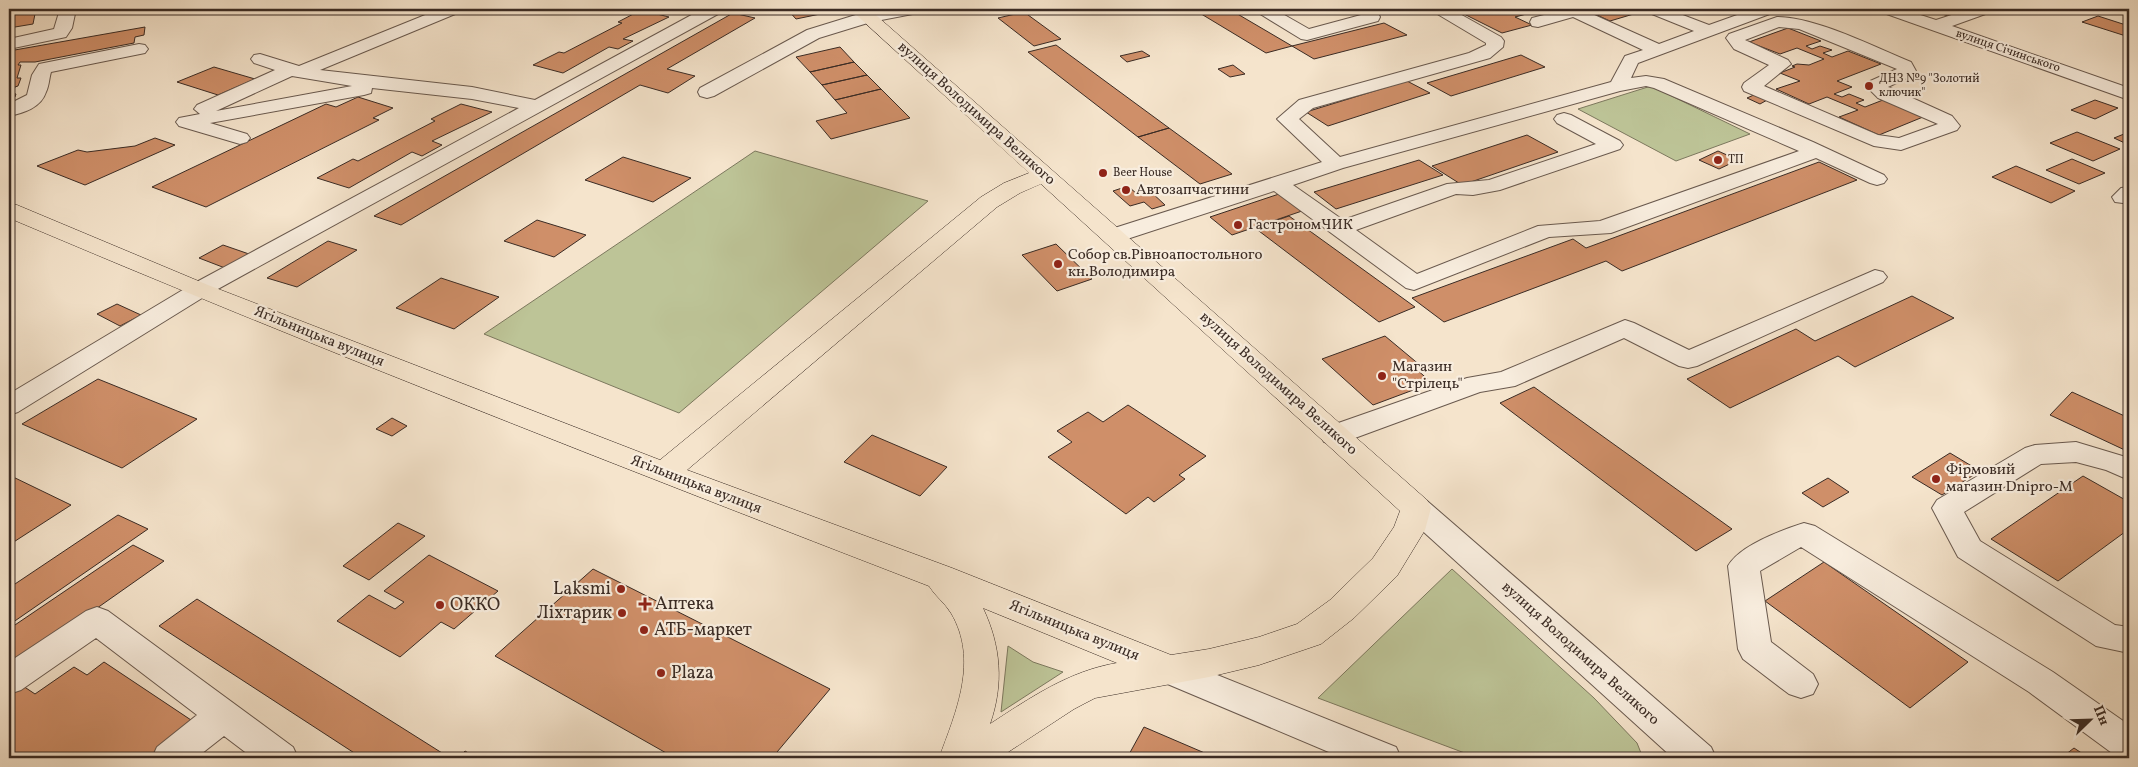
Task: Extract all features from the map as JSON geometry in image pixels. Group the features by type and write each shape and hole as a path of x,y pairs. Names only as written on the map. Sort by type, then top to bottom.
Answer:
{"main road":[{"name":"вулиця Володимира Великого","path":"864,13 1416,508"},
{"path":"664,473 989,202 1012,188 1044,175"},
{"name":"Ягільницька вулиця","path":"9,210 199,290 664,473 940,577 1170,670"},
{"path":"968,758 1061,698 1085,686 1105,680 1170,670 1259,651 1295,640 1320,627 1342,609 1385,567 1409,530 1416,508"},
{"path":"940,577 964,605 979,640 983,680 974,723 958,758"}],"street":[{"path":"9,44 60,33 64,28 68,9"},
{"path":"240,138 178,120 296,70 454,9"},
{"path":"9,406 199,290 712,11 703,9"},
{"path":"707,92 813,34 864,13 917,9"},
{"path":"1263,9 1307,35 1372,17"},
{"path":"1336,164 1287,119 1306,104 1476,57 1494,47 1495,41 1440,9"},
{"path":"1653,9 1710,31"},
{"path":"1618,86 1631,60 1769,9"},
{"name":"вулиця Січинського","path":"1886,9 1944,24 2129,94"},
{"path":"1918,9 1944,24 1985,9"},
{"path":"1538,22 1575,12 1658,50"},
{"path":"1711,105 1751,87 1782,64 1740,45 1735,38 1777,22 1791,22 1804,25 1905,66 1908,71 1880,82 1875,86 1876,88 1885,94 1945,120 1950,126 1901,144 1874,140 1751,87"},
{"path":"9,110 27,103 34,97 41,72 45,68 139,49"},
{"path":"260,59 296,70 389,84 472,93 538,106"},
{"path":"1113,236 1336,164 1618,86 1646,81 1658,83 1711,105 1876,179"},
{"path":"186,122 389,84"},
{"path":"1340,228 1454,188 1473,189 1493,186 1613,146 1564,118"},
{"path":"1276,182 1414,283 1546,231 1603,228 1810,154 1810,150 1806,146"},
{"path":"1334,435 1476,384 1506,380 1625,328 1688,360 1875,277"},
{"path":"2129,470 2116,463 2076,452 2035,455 1947,508 1969,549 2108,637 2129,640"},
{"name":"вулиця Володимира Великого","path":"1416,508 1698,758"},
{"path":"1801,684 1755,649 1744,566 1785,541 1804,534 2041,682 2129,745"},
{"path":"9,680 97,620 280,758"},
{"name":"Ягільницька вулиця","path":"1170,670 1304,727 1384,758"},
{"path":"170,758 222,716"}],"green space":[{"path":"1651,86 1750,134 1676,161 1578,109"},
{"path":"755,151 928,201 679,413 484,334"},
{"path":"1452,569 1594,698 1637,743 1643,758 1478,758 1318,698"},
{"path":"1008,646 1033,662 1063,672 1001,712"}],"building":[{"path":"9,9 36,9 33,24 9,28"},
{"path":"787,9 820,9 825,13 796,19"},
{"path":"1193,9 1229,9 1292,46 1266,53"},
{"path":"1467,9 1546,9 1515,17 1532,25 1502,33 1458,11"},
{"path":"1584,9 1627,9 1637,13 1610,21"},
{"path":"1928,9 1968,9 1948,16"},
{"path":"641,10 669,17 623,39 633,41 618,49 609,47 563,73 533,65 559,52 564,53 622,23 618,22"},
{"path":"1024,12 1061,39 1034,46 998,18"},
{"path":"733,13 755,18 667,69 695,76 668,93 640,85 401,225 374,216"},
{"path":"2098,16 2129,26 2129,37 2082,22"},
{"path":"1384,23 1407,35 1314,59 1292,46"},
{"path":"145,27 144,35 135,37 134,43 35,62 20,62 18,65 21,65 17,78 21,78 18,86 15,87 12,93 16,94 15,97 9,102 9,51"},
{"path":"1788,28 1821,41 1806,46 1812,49 1820,46 1832,50 1823,53 1832,57 1848,51 1881,64 1837,81 1852,87 1834,94 1842,97 1849,94 1864,100 1856,103 1865,107 1883,100 1923,117 1879,135 1839,117 1858,110 1827,97 1809,104 1776,89 1800,81 1780,73 1795,67 1792,66 1797,64 1809,65 1824,59 1797,48 1780,54 1749,42"},
{"path":"1056,45 1169,128 1138,137 1028,52"},
{"path":"840,47 854,62 810,72 796,57"},
{"path":"1142,51 1150,56 1127,62 1120,56"},
{"path":"1521,55 1545,67 1451,96 1427,83"},
{"path":"854,62 867,75 822,85 810,72"},
{"path":"1233,65 1245,74 1230,77 1218,69"},
{"path":"214,67 255,79 218,95 177,82"},
{"path":"867,75 881,89 835,100 822,85"},
{"path":"1407,81 1430,93 1328,126 1306,112"},
{"path":"881,89 910,118 831,139 816,121 847,113 835,100"},
{"path":"1756,94 1769,99 1760,104 1747,98"},
{"path":"358,97 393,108 373,118 379,120 206,207 152,187 326,104 336,107"},
{"path":"2095,100 2118,108 2095,119 2071,110"},
{"path":"461,104 492,112 432,141 442,145 422,156 412,152 349,188 317,178 353,159 358,161 435,121 431,119"},
{"path":"1169,128 1232,174 1200,184 1138,137"},
{"path":"2077,132 2120,149 2093,161 2050,143"},
{"path":"2129,132 2129,145 2114,138"},
{"path":"1527,135 1558,152 1462,185 1432,166"},
{"path":"155,138 175,145 85,185 37,166 78,150 87,152 135,146"},
{"name":"ТП","path":"1718,151 1738,160 1719,169 1699,160"},
{"path":"623,157 691,178 653,202 585,180"},
{"path":"2072,159 2105,173 2079,184 2046,170"},
{"path":"1419,160 1443,175 1336,209 1314,192"},
{"path":"1819,162 1857,180 1622,271 1606,261 1444,322 1412,298 1573,239 1586,248"},
{"path":"2016,166 2075,191 2051,203 1992,177"},
{"path":"1128,186 1138,195 1150,191 1165,205 1152,209 1144,202 1130,206 1113,191"},
{"path":"1279,194 1302,211 1232,235 1210,217"},
{"path":"1289,216 1415,307 1379,322 1255,228"},
{"path":"537,220 586,235 554,257 504,241"},
{"path":"328,241 357,250 297,287 267,278"},
{"path":"1056,244 1092,279 1057,291 1022,255"},
{"path":"223,245 249,254 225,268 199,258"},
{"path":"441,278 499,297 454,329 396,308"},
{"path":"1912,296 1954,318 1855,367 1838,356 1730,408 1687,379 1796,329 1815,341"},
{"path":"117,304 141,315 120,326 97,314"},
{"name":"Магазин \"Стрілець\"","path":"1385,336 1421,366 1415,368 1432,383 1373,405 1322,359"},
{"path":"98,379 197,419 122,468 22,424"},
{"path":"1534,387 1732,529 1696,551 1500,403"},
{"path":"2072,392 2129,418 2129,452 2050,415"},
{"path":"1128,405 1206,456 1179,475 1185,479 1154,502 1148,497 1126,514 1048,457 1072,442 1057,431 1088,412 1103,422"},
{"path":"392,418 407,426 392,436 376,429"},
{"path":"872,435 947,467 920,496 844,462"},
{"path":"1950,453 1980,471 1942,495 1912,477"},
{"path":"9,475 71,505 9,545"},
{"path":"2083,476 2129,502 2129,529 2058,581 1991,539"},
{"path":"1828,478 1849,492 1823,507 1802,493"},
{"path":"118,515 148,529 9,625 9,588"},
{"path":"398,523 425,536 369,580 343,566"},
{"path":"133,545 164,561 9,670 9,629"},
{"name":"ОККО","path":"429,555 498,591 454,629 441,622 400,657 337,621 369,595 395,609 404,602 384,591"},
{"path":"1824,562 1968,662 1910,708 1765,601"},
{"name":"Plaza","path":"593,569 830,689 772,758 675,758 495,656"},
{"path":"197,599 450,758 362,758 159,626"},
{"path":"104,662 197,724 154,758 9,758 9,692 20,684 35,694 74,667 87,675"},
{"path":"1144,727 1214,757 1127,758"},
{"path":"2074,748 2089,758 2061,758"},
{"path":"465,751 477,758 458,758"}],"place":[{"name":"ДНЗ №9 \"Золотий ключик\"","path":"1869,86"},
{"name":"ТП","path":"1718,160"},
{"name":"Beer House","path":"1103,173"},
{"name":"Автозапчастини","path":"1126,190"},
{"name":"ГастрономЧИК","path":"1238,225"},
{"name":"Собор св.Рівноапостольного кн.Володимира","path":"1058,264"},
{"name":"Магазин \"Стрілець\"","path":"1382,376"},
{"name":"Фірмовий магазин Dnipro-M","path":"1936,479"},
{"name":"Laksmi","path":"621,589"},
{"name":"Аптека","path":"645,604"},
{"name":"ОККО","path":"440,605"},
{"name":"Ліхтарик","path":"622,613"},
{"name":"АТБ-маркет","path":"644,630"},
{"name":"Plaza","path":"661,673"}]}
